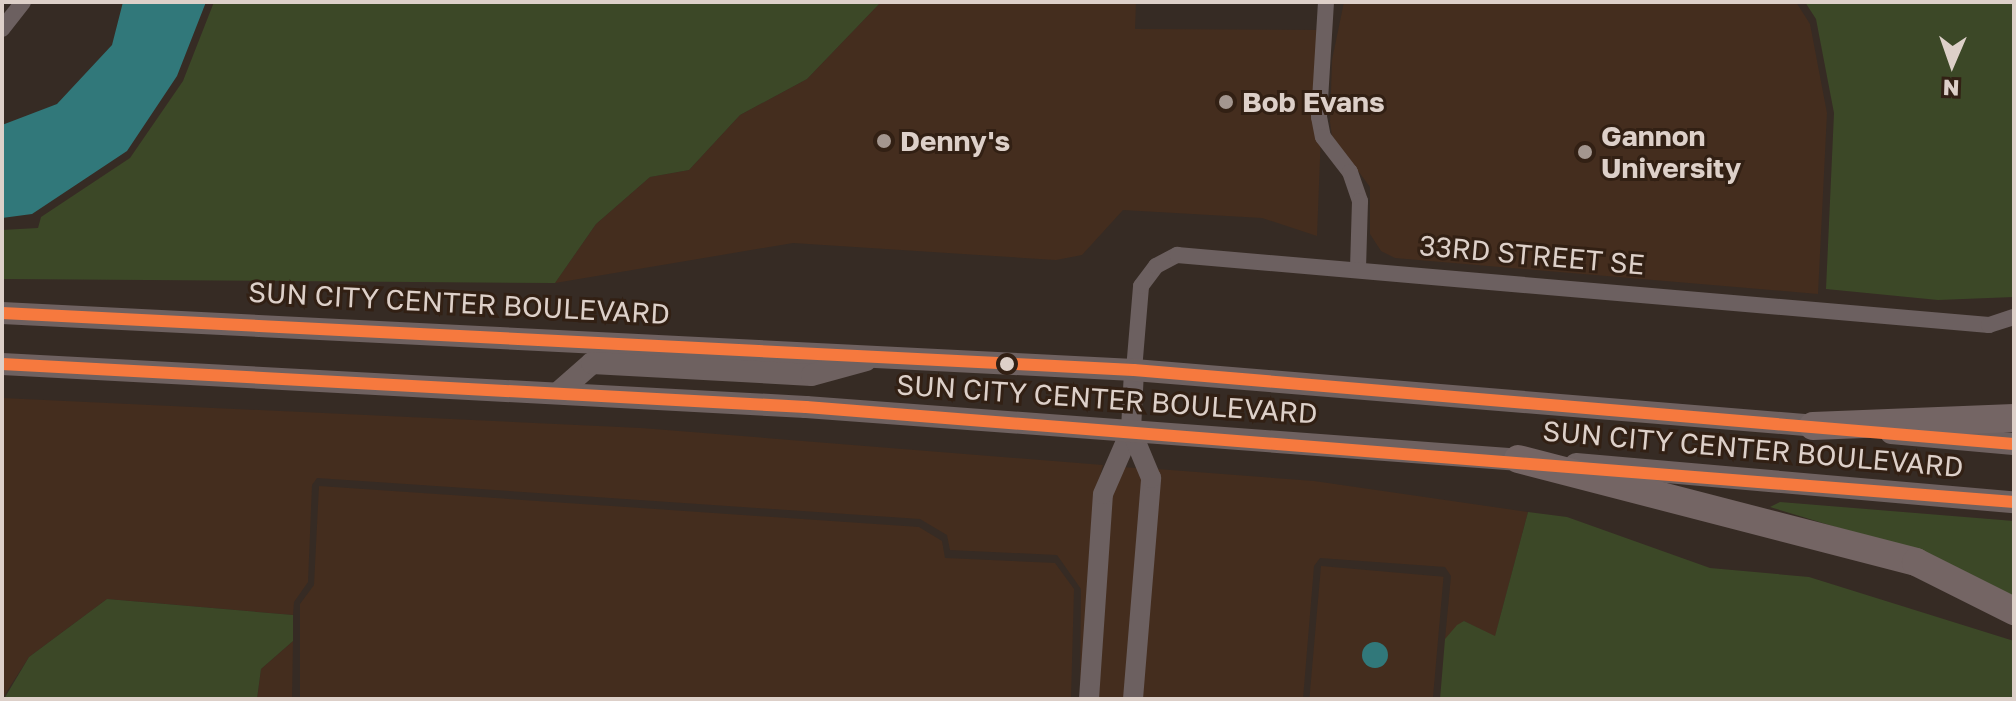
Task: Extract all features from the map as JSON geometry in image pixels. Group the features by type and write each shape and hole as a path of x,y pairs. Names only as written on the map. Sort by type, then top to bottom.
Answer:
{"highway":[{"path":"1813,426 2014,418"},
{"path":"1518,459 1784,524 1916,562 2014,611"}],"main road":[{"name":"SUN CITY CENTER BOULEVARD","path":"2,313 1134,370 2014,444"},
{"path":"559,392 592,363 812,375 883,356"},
{"name":"SUN CITY CENTER BOULEVARD","path":"2,364 559,392 1131,430 1518,459 2014,502"}],"street":[{"path":"2,29 23,2"},
{"path":"1326,2 1319,117 1323,137 1350,172 1360,201 1358,267"},
{"name":"33RD STREET SE","path":"1134,370 1141,286 1156,266 1177,255 1358,267 1989,325 2014,317"},
{"path":"1089,699 1103,494 1131,430 1134,370"},
{"path":"1131,430 1151,478 1133,699"}],"shaded area":[{"path":"881,2 1136,2 1135,29 1325,30 1317,236 1262,218 1123,210 1082,255 1056,260 793,243 555,283 596,224 650,177 689,170 740,115 807,79"},
{"name":"Gannon University","path":"1344,2 1796,2 1810,24 1827,113 1818,294 1395,258 1381,251 1370,234 1370,187 1332,136 1332,60"},
{"path":"2,398 641,428 1103,465 1095,494 1080,699 1081,589 1057,555 950,550 947,535 920,519 317,478 312,485 308,582 294,602 293,615 107,599 29,657 2,699"},
{"path":"1121,467 1137,468 1142,480 1125,699 1097,699 1112,496"},
{"path":"1157,469 1314,481 1528,512 1495,637 1464,621 1445,639 1451,576 1445,567 1320,558 1314,566 1303,699 1142,699"},
{"path":"319,486 919,527 942,541 945,558 1055,563 1074,589 1071,699 300,699 300,604 314,585"},
{"path":"1321,566 1444,577 1433,699 1309,698"},
{"path":"293,641 292,699 257,699 261,669"}],"green space":[{"path":"214,2 881,2 807,79 740,115 689,170 650,177 596,224 555,283 2,279 2,230 38,228 41,217 130,158 183,81"},
{"path":"1805,2 2014,2 2014,297 1938,300 1826,289 1834,113 1816,19"},
{"path":"1780,502 2014,521 2014,600 1882,541 1770,507"},
{"path":"1528,512 1567,517 1710,568 1809,577 2014,641 2014,699 1440,699 1445,639 1457,625 1464,621 1495,636"},
{"path":"107,599 293,615 293,641 261,669 257,699 4,699 29,657"}],"water":[{"path":"123,2 206,2 177,76 127,151 32,214 2,218 2,125 57,104 112,45"},
{"path":"1375,642 1384,646 1388,655 1384,664 1375,668 1366,664 1362,655 1366,646"}],"transit line":[{"path":"2,313 1134,370 2014,444"},
{"path":"2,364 806,407 2014,502"}],"place":[{"name":"Bob Evans","path":"1226,102"},
{"name":"Denny's","path":"884,141"},
{"name":"Gannon University","path":"1585,152"}]}
